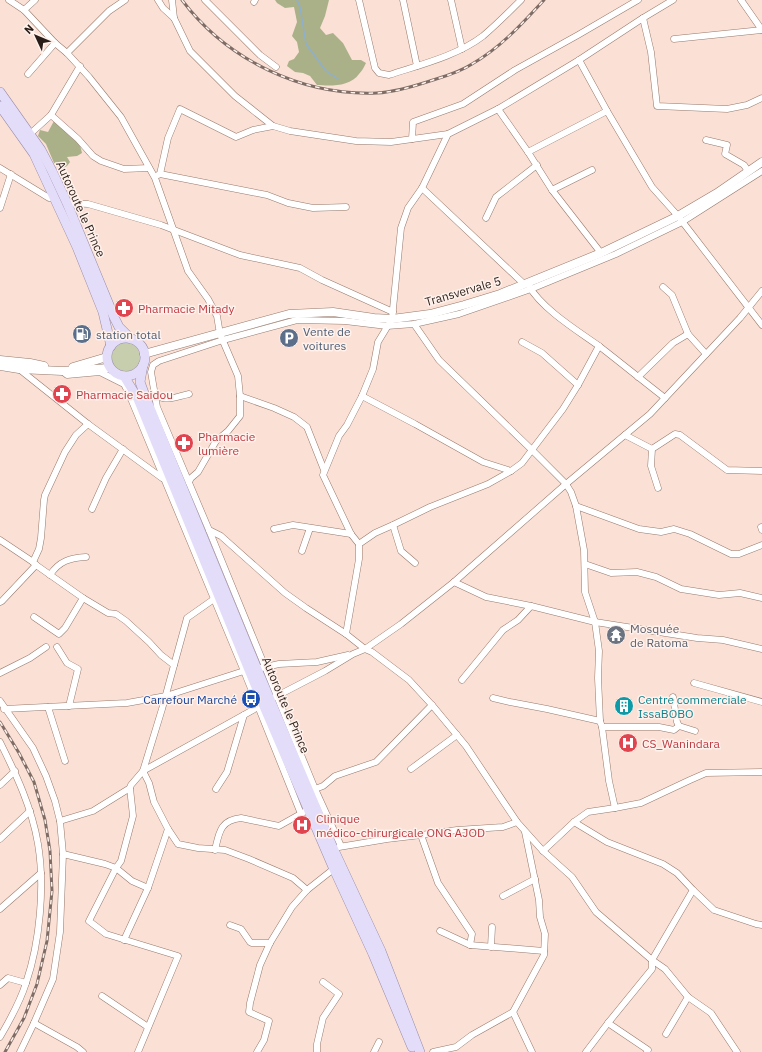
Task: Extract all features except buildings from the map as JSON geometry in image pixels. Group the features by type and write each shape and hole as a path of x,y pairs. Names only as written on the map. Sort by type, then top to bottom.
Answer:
{"main road":[{"name":"Autoroute le Prince","path":"0,92 41,150 67,203 114,317 119,327 131,339"},
{"name":"Autoroute le Prince","path":"0,106 34,154 77,248 103,312 111,346"},
{"name":"Transvervale 5","path":"144,354 221,337 289,314 334,312 390,319 430,314 500,294 528,285 680,219 762,162"},
{"path":"131,339 143,349 145,360 140,370 135,374 130,376 119,375 110,368 107,357 108,351 115,342 131,339"},
{"path":"0,360 30,363 49,368 73,367 107,357"},
{"name":"Autoroute le Prince","path":"143,365 140,382 145,396 173,453 205,531 305,812 333,867 373,954 414,1052"},
{"path":"0,366 19,369 62,371 110,368"},
{"name":"Autoroute le Prince","path":"124,376 138,399 140,413 254,669"},
{"name":"Autoroute le Prince","path":"267,702 337,847 381,951 420,1052"}],"street":[{"path":"9,0 24,10 55,44 68,53 121,117 149,168 157,176 173,230 188,271 208,299 217,316 221,337 238,376 240,416 228,432 216,441 198,472 189,482"},
{"path":"24,10 35,0"},
{"path":"68,53 109,11 125,0"},
{"path":"158,0 163,8 174,18"},
{"path":"172,0 174,18 190,51 235,96 273,126 290,131 356,141 391,142 448,134 498,109 579,60 670,1"},
{"path":"206,0 260,55 276,66"},
{"path":"359,0 375,68 380,73 388,74 445,57 462,49 482,36 521,0"},
{"path":"403,0 417,66"},
{"path":"450,0 462,49"},
{"path":"512,0 514,7"},
{"path":"412,139 413,122 463,104 515,70 638,0"},
{"path":"674,39 762,30 741,0"},
{"path":"643,18 651,52 656,106 727,109 747,105 762,98"},
{"path":"28,74 55,44"},
{"path":"579,60 652,187 680,219 762,325"},
{"path":"30,134 51,115 80,66"},
{"path":"157,176 168,138 180,108 236,137 253,130 273,126"},
{"path":"498,109 537,165 552,190 601,253"},
{"path":"528,152 607,111"},
{"path":"51,115 78,138 93,156 101,161 124,169 149,168"},
{"path":"346,634 359,559 358,544 351,534 323,475 324,470 339,436 362,396 372,369 378,342 390,319 401,228 408,208 422,188 448,134"},
{"path":"706,140 727,145 725,154 744,166 748,172"},
{"path":"486,218 496,197 537,165"},
{"path":"0,168 49,198 53,197"},
{"path":"552,190 592,170"},
{"path":"67,203 88,204 173,230 240,255 300,268 390,319 414,324 458,314 528,285 616,254 680,219 762,171"},
{"path":"0,208 11,174"},
{"path":"157,176 267,195 288,203 313,208 346,207"},
{"path":"422,188 528,285 545,304 572,327 599,346 665,398"},
{"path":"663,287 672,295 688,334 706,354"},
{"path":"60,821 93,811 130,788 143,771 325,671 353,654 365,649 401,624 454,582 566,484 650,414 762,291"},
{"path":"414,324 438,360 532,450 566,484 571,492 576,506 584,550 585,592 595,622 599,651 598,678 601,724 608,781 615,808"},
{"path":"638,377 674,343 688,334"},
{"path":"221,337 158,360 153,365 150,372 158,406 173,453 189,482 205,531 221,536 285,593 346,634 365,649 372,652 409,680 466,746 524,832 572,877 596,912 665,970 688,997 711,1013 736,1052"},
{"path":"522,342 542,353 578,385"},
{"path":"358,544 375,533 430,507 488,484 522,463 563,410 599,346"},
{"path":"19,369 88,424 164,479"},
{"path":"62,371 67,375 100,372 124,384 140,413 164,479 214,599 254,669 267,702 315,789 337,847 458,830 503,827 516,822"},
{"path":"155,395 163,399 189,394"},
{"path":"240,396 294,417 307,427 324,470"},
{"path":"362,396 416,424 483,462 511,470"},
{"path":"0,602 35,564 41,538 45,495 65,452 76,435 88,424"},
{"path":"652,449 675,434 680,435 727,470 762,470"},
{"path":"625,435 652,449"},
{"path":"92,508 106,478 123,448"},
{"path":"652,449 651,466 658,488"},
{"path":"576,506 640,529 661,532 674,529 690,534 731,554 739,554 762,545"},
{"path":"274,529 293,525 351,534"},
{"path":"393,525 401,551 415,563"},
{"path":"302,551 310,528"},
{"path":"0,540 83,598 108,612 116,614 126,621 161,655 174,664"},
{"path":"50,575 55,568 69,559 86,557"},
{"path":"585,564 611,573 637,572 656,577 681,589 719,594 740,594 762,598"},
{"path":"454,582 486,597 595,622 690,637 723,640 762,649"},
{"path":"34,617 59,634 65,628 83,598"},
{"path":"214,599 187,618 166,696 143,771 149,783 154,802 168,829 178,844 198,848 225,850 292,878 307,890"},
{"path":"462,680 503,630 518,620 530,606"},
{"path":"0,673 30,658 46,647"},
{"path":"57,647 67,663 78,669 69,706"},
{"path":"2,709 127,703 166,696 254,669 280,664 317,662 353,654"},
{"path":"694,683 762,702"},
{"path":"673,696 679,726"},
{"path":"492,698 547,708 601,724 659,727 674,730 679,726"},
{"path":"0,701 2,709 33,748 53,794 60,821 63,854 60,932 53,979 20,1052"},
{"path":"315,789 323,786 336,776 376,762 432,705"},
{"path":"48,707 65,761"},
{"path":"216,789 227,772 244,715"},
{"path":"679,726 695,731"},
{"path":"411,769 457,735"},
{"path":"0,742 15,771 30,811 38,844 41,873 40,918 26,983 0,1038"},
{"path":"0,785 15,771"},
{"path":"543,851 574,822 588,812 641,803 706,773 762,772"},
{"path":"130,788 133,816 121,861 89,921 106,934 178,956 138,1052"},
{"path":"0,839 30,811"},
{"path":"215,850 221,828 225,823 235,818 278,826 305,812"},
{"path":"574,822 607,842 664,864 677,872 714,910 762,925"},
{"path":"124,940 148,888 168,829"},
{"path":"433,1052 456,1046 472,1035 513,1012 544,955 544,934 540,917 539,900 524,832"},
{"path":"421,835 438,883 472,934 470,945"},
{"path":"63,854 116,868 132,881 148,888"},
{"path":"257,1052 264,1040 269,1021 249,1012 260,965 270,943 292,906 307,890 331,871 333,867"},
{"path":"0,909 41,873"},
{"path":"504,896 535,879"},
{"path":"586,1052 608,1022 652,969 652,960 693,890"},
{"path":"230,925 241,929 252,943 270,943"},
{"path":"491,947 492,927"},
{"path":"440,931 470,945 544,951"},
{"path":"0,985 8,978 26,983"},
{"path":"317,1052 317,1044 323,1018 339,994 323,982"},
{"path":"102,996 148,1027"},
{"path":"666,1034 688,997"},
{"path":"513,1012 532,1052"},
{"path":"608,1022 648,1050 647,1052"},
{"path":"34,1023 77,1046 83,1052"},
{"path":"374,1052 379,1042"}],"green space":[{"path":"275,0 329,0 320,28 326,35 333,33 343,43 352,60 361,60 366,63 361,72 350,81 340,85 328,86 317,85 310,76 295,72 287,66 289,61 294,59 299,52 297,42 292,36 297,22 294,7 285,8"},
{"path":"54,121 80,145 82,153 77,156 67,157 70,162 62,169 54,163 46,144 38,136 40,130 48,132"},
{"path":"125,342 136,346 140,357 136,368 125,372 114,368 110,357 114,346"}],"waterway":[{"path":"297,0 300,7 306,44 326,71 338,79"}],"railway":[{"path":"182,0 200,21 221,40 244,57 268,70 294,81 321,88 349,92 377,93 412,86 458,72 467,67 492,51 519,27 544,0"},
{"path":"0,722 19,753 34,782 45,820 50,851 52,891 47,941 37,984 24,1018 5,1052"}],"place":[{"name":"Pharmacie Mitady","path":"124,308"},
{"name":"station total","path":"82,334"},
{"name":"Vente de voitures","path":"289,338"},
{"name":"Pharmacie Saidou","path":"62,394"},
{"name":"Pharmacie lumière","path":"184,443"},
{"name":"Mosquée de Ratoma","path":"616,635"},
{"name":"Carrefour Marché","path":"251,699"},
{"name":"Centre commerciale IssaBOBO","path":"624,706"},
{"name":"CS_Wanindara","path":"628,743"},
{"name":"Clinique médico-chirurgicale ONG AJOD","path":"302,825"}]}
